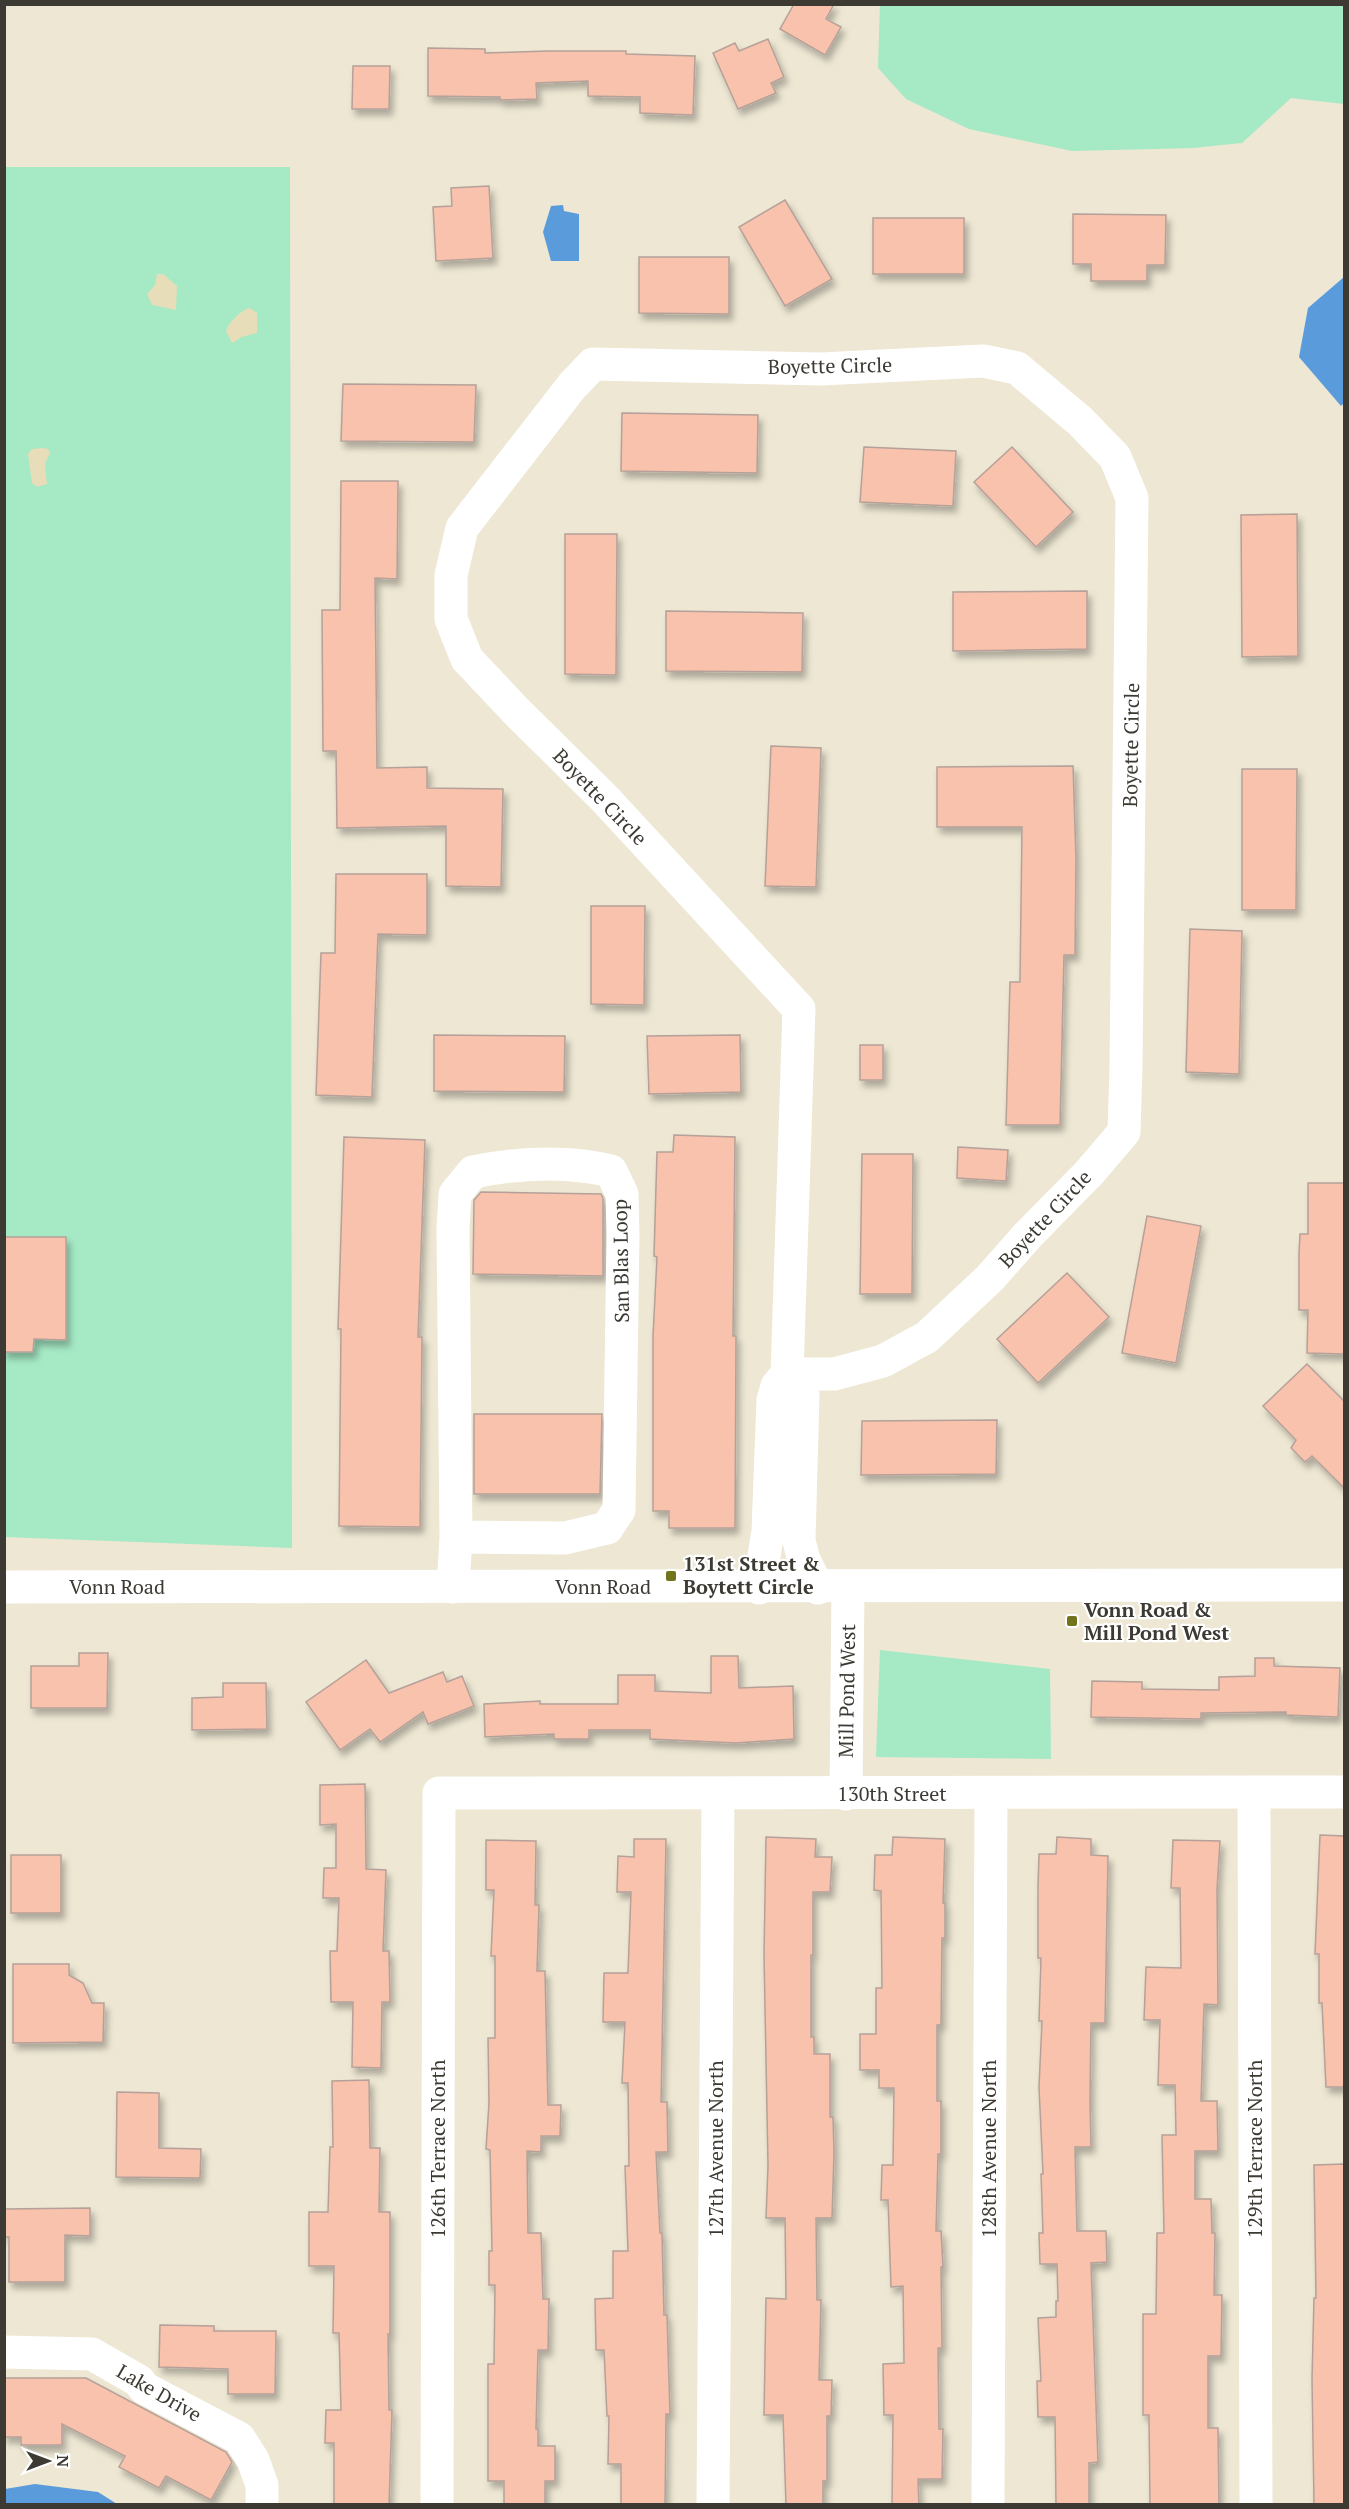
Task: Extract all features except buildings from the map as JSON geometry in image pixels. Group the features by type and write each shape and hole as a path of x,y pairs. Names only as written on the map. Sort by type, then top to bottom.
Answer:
{"street":[{"name":"Boyette Circle","path":"759,1587 768,1531 773,1400 777,1386 788,1374 799,1009 605,799 516,711 467,658 451,619 451,575 462,528 572,386 593,364 821,369 983,361 1017,368 1080,421 1115,457 1132,498 1124,1132 1089,1173 1028,1235 990,1278 927,1337 883,1361 834,1374 788,1374"},
{"name":"San Blas Loop","path":"453,1587 456,1537 453,1229 455,1194 473,1172 512,1164 586,1165 610,1171 622,1194 619,1510 607,1528 565,1538 456,1537"},
{"path":"788,1374 799,1383 803,1395 799,1541 804,1560 833,1588"},
{"name":"Vonn Road","path":"4,1587 833,1588 1344,1585"},
{"name":"Mill Pond West","path":"833,1588 846,1794"},
{"name":"130th Street","path":"439,1793 1344,1792"},
{"name":"126th Terrace North","path":"437,2505 439,1793"},
{"name":"128th Avenue North","path":"988,2505 991,1793"},
{"name":"129th Terrace North","path":"1254,1793 1256,2505"},
{"name":"127th Avenue North","path":"713,2505 718,1794"},
{"name":"Lake Drive","path":"4,2352 92,2354 139,2381 144,2388 239,2438 253,2460 262,2485 262,2505"}],"green space":[{"path":"880,5 1344,5 1344,104 1291,98 1242,143 1193,148 1072,151 969,129 906,99 878,68"},
{"path":"5,167 290,167 292,1548 5,1537"},
{"path":"880,1650 1050,1669 1051,1759 876,1757"}],"sand":[{"path":"157,274 163,274 177,286 176,310 152,305 147,294 155,285"},
{"path":"250,308 257,313 257,333 242,337 232,343 226,331 227,328 232,320"},
{"path":"32,449 48,449 50,453 45,464 47,484 37,487 32,483 28,454"}],"water":[{"path":"563,205 564,211 579,214 579,261 551,261 543,232 551,206"},
{"path":"1344,277 1344,403 1341,406 1299,357 1308,308"},
{"path":"35,2484 98,2492 117,2504 5,2504 5,2489"}],"place":[{"name":"131st Street & Boytett Circle","path":"671,1576"},
{"name":"Vonn Road & Mill Pond West","path":"1072,1621"}]}
